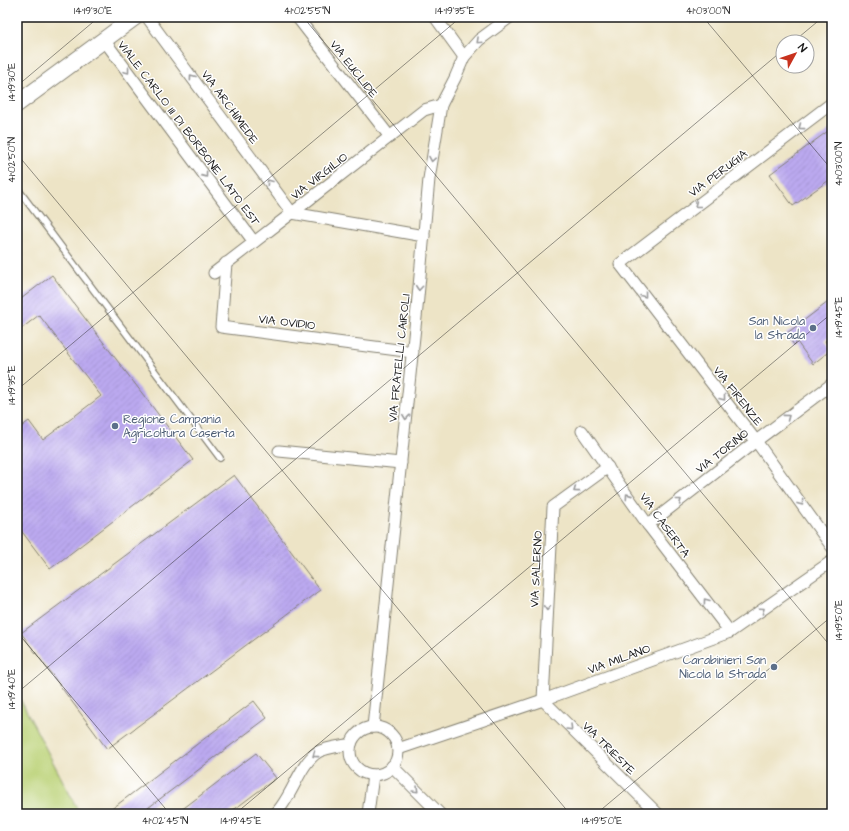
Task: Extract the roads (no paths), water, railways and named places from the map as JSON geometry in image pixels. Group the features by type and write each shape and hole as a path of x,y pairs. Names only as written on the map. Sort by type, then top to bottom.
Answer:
{"main road":[{"path":"17,104 135,17"}],"street":[{"name":"VIA ARCHIMEDE","path":"147,17 292,213"},
{"name":"VIA EUCLIDE","path":"297,17 390,137"},
{"path":"435,17 464,57"},
{"name":"VIA FRATELLI CAIROLI","path":"373,727 413,352 429,179 441,104 464,57 479,40 510,17"},
{"name":"VIALE CARLO III DI BORBONE LATO EST","path":"104,40 254,242"},
{"name":"VIA PERUGIA","path":"620,264 832,103"},
{"name":"VIA VIRGILIO","path":"214,272 424,110 441,104"},
{"path":"292,213 424,236"},
{"name":"VIA OVIDIO","path":"226,264 221,327 413,352"},
{"name":"VIA FIRENZE","path":"620,264 756,441 832,547"},
{"name":"VIA TORINO","path":"648,525 832,384"},
{"name":"VIA CASERTA","path":"582,431 648,525 730,632"},
{"path":"279,451 401,462"},
{"name":"VIA SALERNO","path":"543,700 553,507 608,467"},
{"name":"VIA MILANO","path":"398,749 543,700 730,632 832,561"},
{"name":"VIA TRIESTE","path":"543,700 658,814"},
{"path":"373,727 382,728 390,733 396,740 398,749 396,761 392,766 383,773 373,775 357,768 352,761 350,752 351,744 359,732 366,728 373,727"},
{"path":"275,814 288,796 308,760 319,751 351,744"},
{"path":"392,766 440,814"},
{"path":"368,814 373,775"}],"lane":[{"path":"17,188 220,458"}],"place":[{"name":"San Nicola la Strada","path":"813,328"},
{"name":"Regione Campania Agricoltura Caserta","path":"115,426"},
{"name":"Carabinieri San Nicola la Strada","path":"774,667"}]}
